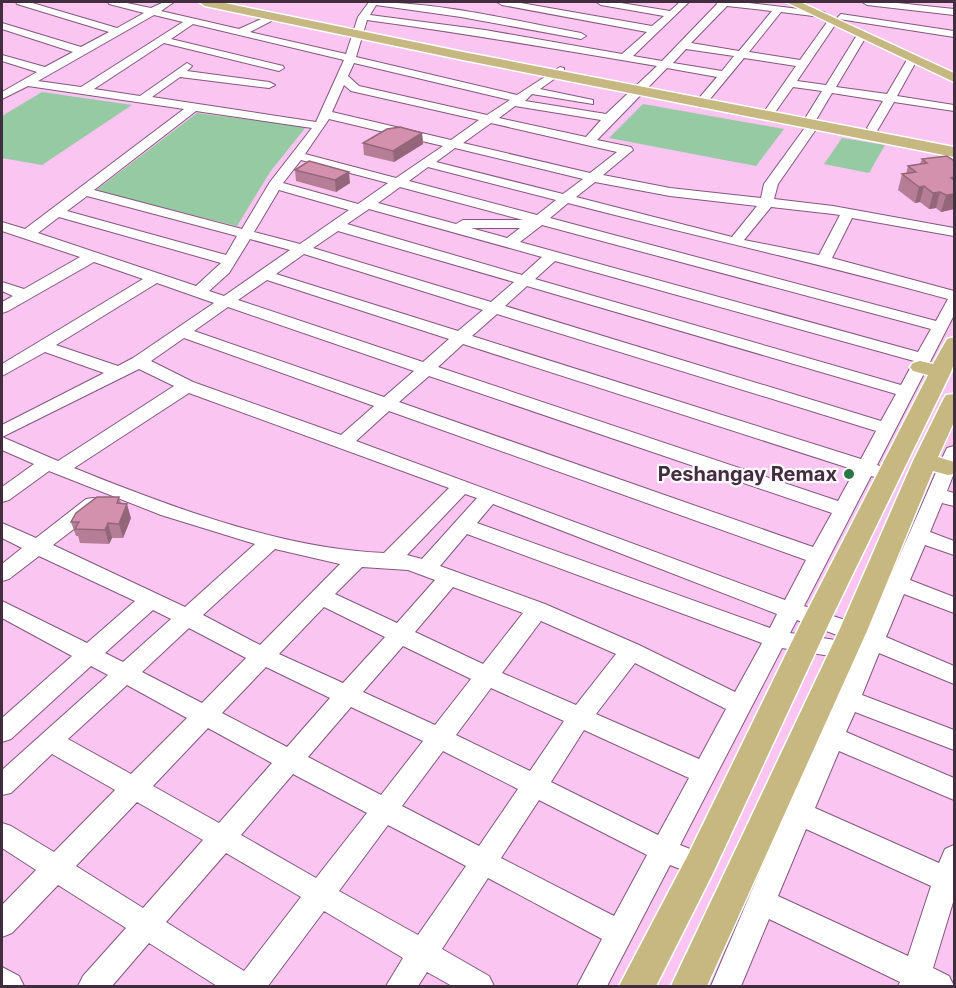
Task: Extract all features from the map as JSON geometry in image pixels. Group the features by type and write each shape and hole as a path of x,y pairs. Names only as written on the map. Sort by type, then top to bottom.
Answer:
{"main road":[{"path":"205,2 274,16 360,26"},
{"path":"235,2 360,26 558,72 813,121 954,152"},
{"path":"792,2 837,19 948,71"},
{"path":"809,2 862,35 948,71"},
{"path":"641,88 772,109 813,121 873,128 954,142"},
{"path":"637,987 700,865 806,645 879,471 928,366 948,335"},
{"path":"689,987 860,644 943,460 954,400"}],"street":[{"path":"21,2 117,31"},
{"path":"112,2 239,33 286,56"},
{"path":"3,94 170,2"},
{"path":"198,292 224,270 275,185 322,120 350,59 360,26 373,2 461,14 580,36"},
{"path":"502,2 655,30"},
{"path":"601,2 618,3 672,14"},
{"path":"623,59 685,2"},
{"path":"588,142 609,108 641,88 723,2 821,14"},
{"path":"867,2 954,12"},
{"path":"565,48 603,21 618,3"},
{"path":"461,14 476,6"},
{"path":"706,97 779,9"},
{"path":"7,28 57,13"},
{"path":"239,33 274,16"},
{"path":"772,109 837,19 954,34"},
{"path":"82,91 191,21"},
{"path":"360,26 485,33 623,59 725,75"},
{"path":"7,28 82,51"},
{"path":"735,242 766,204 771,184 813,121 829,89 862,35"},
{"path":"163,40 207,51 350,59 523,98 609,108"},
{"path":"682,45 803,64"},
{"path":"141,100 207,51"},
{"path":"260,101 286,56"},
{"path":"2,58 46,71"},
{"path":"873,128 913,58"},
{"path":"2,432 139,362 558,72"},
{"path":"177,73 322,120 454,145 592,177 670,192 848,213 954,232"},
{"path":"342,77 355,89"},
{"path":"25,82 193,108 260,101"},
{"path":"790,83 954,108"},
{"path":"335,90 355,89 489,121 627,150 509,244"},
{"path":"523,98 609,108"},
{"path":"28,234 193,108"},
{"path":"296,155 948,335 954,301"},
{"path":"428,163 735,242 823,260 954,296"},
{"path":"275,185 437,224 928,366 907,392 887,429 879,471 845,510 592,987"},
{"path":"84,191 302,249 887,429"},
{"path":"56,212 230,261"},
{"path":"823,260 848,213"},
{"path":"437,224 537,222"},
{"path":"2,226 845,510"},
{"path":"337,226 907,392"},
{"path":"2,308 93,256"},
{"path":"343,443 552,256"},
{"path":"265,275 879,471"},
{"path":"2,371 156,276"},
{"path":"2,286 25,295"},
{"path":"182,332 820,557"},
{"path":"43,346 118,372"},
{"path":"139,362 187,386 490,496 817,619 860,644"},
{"path":"2,496 187,386"},
{"path":"2,443 112,489 271,541 357,559 390,560 425,569 537,610 631,651 741,706"},
{"path":"726,987 798,813 849,700 860,644 898,584 919,536 945,497 943,460"},
{"path":"390,560 462,487"},
{"path":"2,574 112,489"},
{"path":"425,569 490,496"},
{"path":"464,526 776,639 806,645 860,644 899,653 954,675"},
{"path":"2,530 187,617 262,656 440,738 665,851 700,865"},
{"path":"919,536 954,548"},
{"path":"2,785 271,541"},
{"path":"2,924 357,559"},
{"path":"93,987 449,578"},
{"path":"898,584 954,605"},
{"path":"320,596 487,676 706,774"},
{"path":"2,732 150,600"},
{"path":"2,609 621,934"},
{"path":"250,987 537,610"},
{"path":"401,987 580,717 631,651"},
{"path":"849,700 954,740"},
{"path":"832,737 954,789"},
{"path":"50,741 223,838 479,987"},
{"path":"761,902 923,983 952,873 798,813"},
{"path":"2,834 242,987"},
{"path":"2,981 9,987"}],"green space":[{"path":"42,92 132,105 42,165 2,158 2,116"},
{"path":"643,104 784,129 756,166 609,138"},
{"path":"197,113 306,127 270,172 237,226 95,191"},
{"path":"842,138 885,145 869,173 824,164"}],"building":[{"path":"400,127 422,133 393,151 363,143 387,129"},
{"path":"947,156 954,161 954,177 951,178 954,180 954,194 933,193 924,186 919,187 902,174 916,172 908,166 927,163 922,159"},
{"path":"309,161 349,172 335,180 295,170"},
{"path":"97,497 119,497 117,503 127,504 119,524 108,523 105,530 75,529 79,522 71,522 76,513"}],"place":[{"name":"Peshangay Remax","path":"849,474"}]}
